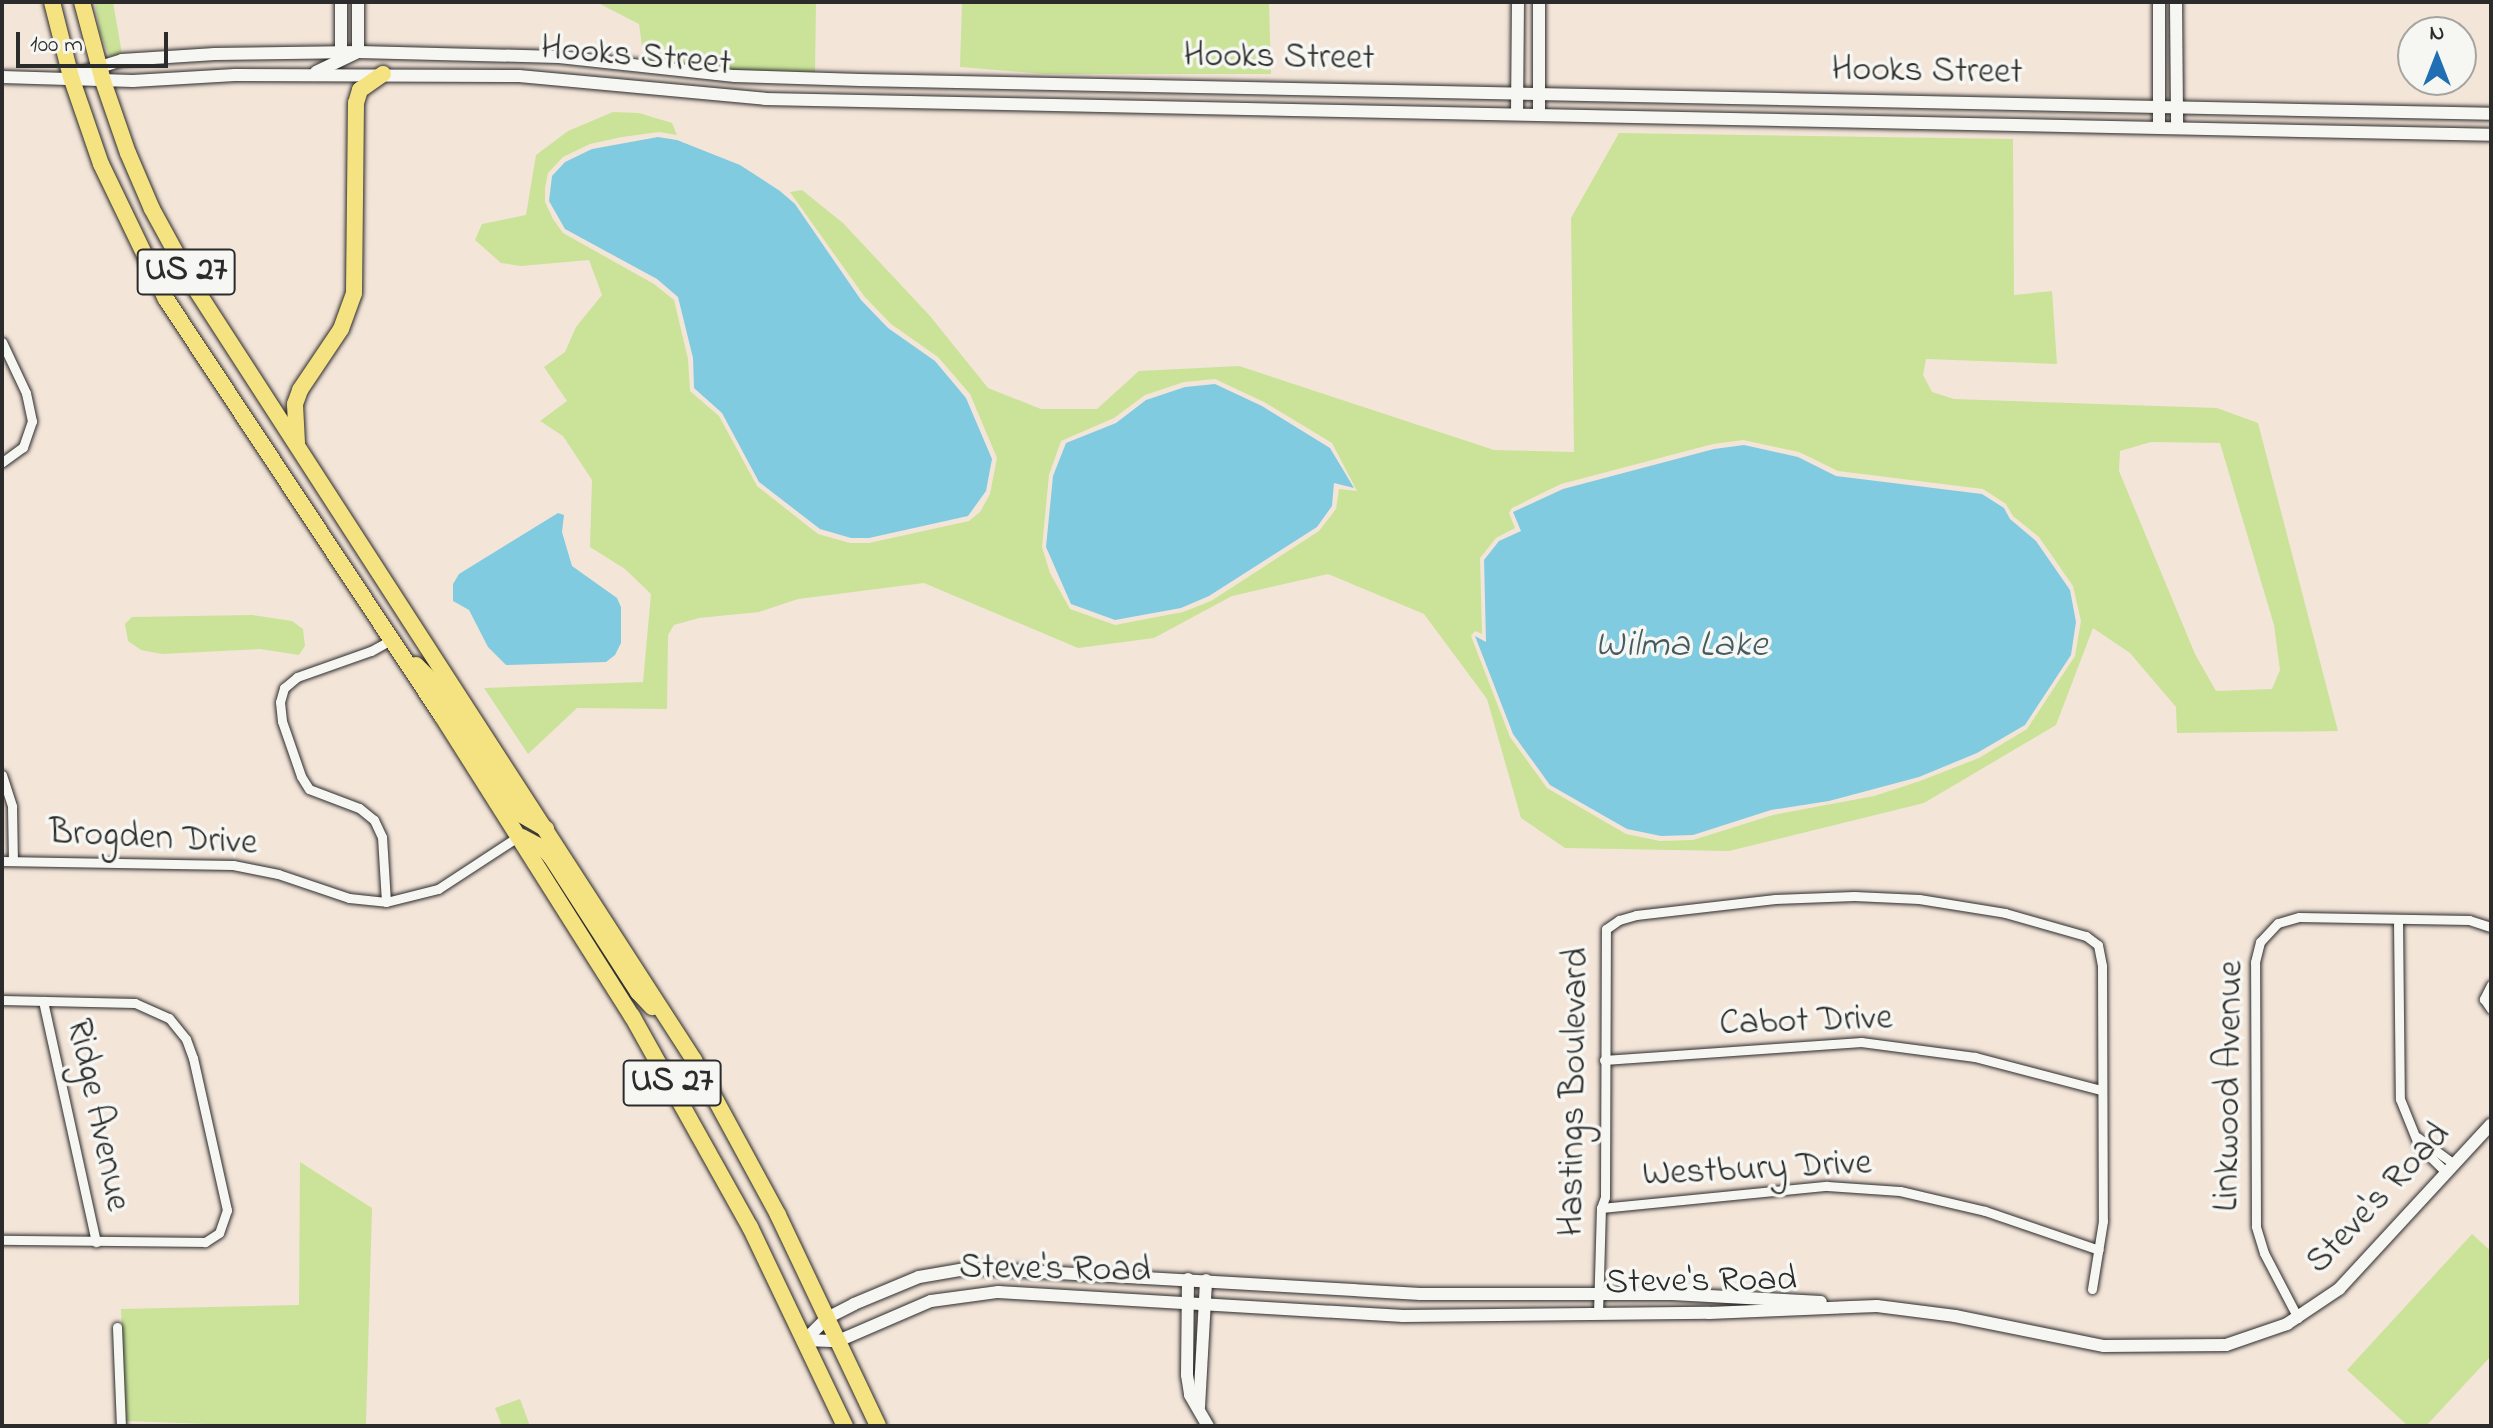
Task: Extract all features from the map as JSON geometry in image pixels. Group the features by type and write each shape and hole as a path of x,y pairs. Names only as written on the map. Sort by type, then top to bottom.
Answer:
{"highway":[{"name":"US 27","path":"52,2 71,77 115,197 166,299 519,836 682,1100 805,1340 845,1426"},
{"name":"US 27","path":"82,2 100,73 152,209 195,288 680,1038 731,1124 878,1426"},
{"path":"298,448 295,419 300,390 341,329 354,293 357,96 365,84 383,74"},
{"path":"332,548 352,563 382,576"},
{"path":"394,643 438,687 522,815 536,826 548,830"},
{"path":"519,836 543,848 551,857 638,992 680,1038"}],"street":[{"path":"341,2 349,54"},
{"path":"349,54 358,2"},
{"path":"1517,114 1518,2"},
{"path":"1539,2 1539,114"},
{"path":"2159,2 2159,127"},
{"path":"2176,2 2177,128"},
{"name":"Hooks Street","path":"100,73 122,60 215,54 559,57 735,76 2491,114"},
{"path":"349,54 383,74"},
{"path":"299,75 319,71 349,54"},
{"name":"Hooks Street","path":"2,77 71,77 100,73 531,77 765,99 2491,135"},
{"path":"1159,86 1159,108"},
{"path":"1903,102 1903,122"},
{"path":"2,342 32,413 31,431 23,447 2,462"},
{"path":"386,902 382,837 374,820 359,808 309,789 282,721 280,702 284,688 297,677 394,643"},
{"path":"2,775 12,806 7,861"},
{"name":"Brogden Drive","path":"7,861 233,865 278,874 349,898 386,902 438,889 519,836"},
{"name":"Hastings Boulevard","path":"1598,1314 1601,1208 1605,1197 1606,929 1636,915 1775,899 1854,896 1919,899 2005,913 2086,936 2101,951 2101,1090"},
{"name":"Linkwood Avenue","path":"2298,1318 2264,1253 2256,1226 2256,956 2268,931 2293,918 2469,920 2491,927"},
{"path":"2398,919 2399,1092 2404,1113 2417,1137 2450,1168"},
{"path":"2491,985 2484,999 2491,1009"},
{"path":"2,1000 135,1003 169,1018 186,1039 193,1058 226,1198 224,1224 211,1240 2,1240"},
{"name":"Ridge Avenue","path":"43,1001 96,1242"},
{"name":"Cabot Drive","path":"1604,1060 1861,1042 1975,1057 2101,1090"},
{"path":"2092,1289 2103,1221 2101,1090"},
{"name":"Steve's Road","path":"805,1340 838,1341 920,1305 974,1292 1403,1316 1877,1306 1955,1316 2084,1343 2127,1348 2226,1345 2264,1335 2298,1318 2348,1281 2491,1124"},
{"name":"Westbury Drive","path":"1601,1208 1827,1186 1900,1191 1985,1211 2099,1250"},
{"name":"Steve's Road","path":"805,1340 827,1318 919,1277 971,1268 1420,1294 1703,1296 1830,1302 1839,1306"},
{"path":"1188,1279 1187,1375 1190,1395 1208,1426"},
{"path":"1199,1407 1206,1280"},
{"path":"117,1327 121,1426"}],"green space":[{"path":"95,2 113,2 122,54 110,57 100,33"},
{"path":"596,2 816,2 815,73 735,70 644,61 639,24"},
{"path":"962,2 1269,2 1271,74 1046,74 960,67"},
{"path":"613,112 639,113 672,123 677,135 659,132 622,137 590,144 563,157 548,173 545,202 563,233 654,284 674,300 688,359 690,391 719,416 757,486 818,534 850,543 869,543 969,521 980,512 990,494 997,458 970,394 938,357 891,324 864,296 790,192 802,190 843,223 930,316 988,388 1041,409 1097,409 1139,371 1239,366 1494,450 1574,452 1571,218 1619,133 2013,139 2014,295 2052,291 2057,364 1926,359 1923,375 1932,392 1954,399 2217,408 2258,423 2338,731 2177,733 2176,707 2130,653 2093,628 2056,725 1924,803 1729,851 1565,848 1521,818 1487,699 1424,614 1328,574 1232,596 1154,638 1078,648 924,583 798,599 759,612 699,618 674,625 668,635 667,709 577,708 528,754 484,688 643,682 651,594 625,569 590,547 592,480 563,436 540,421 567,401 544,367 565,352 576,327 602,295 589,260 521,266 501,263 475,240 482,224 526,215 536,155 568,131","holes":["1215,379 1264,402 1332,443 1357,491 1339,489 1336,509 1319,531 1211,601 1183,612 1115,625 1070,609 1050,573 1042,547 1049,475 1061,441 1114,418 1145,395 1184,382","1743,440 1799,452 1838,471 1983,489 2006,504 2013,516 2039,537 2073,586 2081,621 2075,656 2027,729 1979,758 1920,781 1874,796 1773,815 1693,840 1660,841 1626,834 1547,788 1510,737 1471,636 1475,631 1482,634 1480,558 1496,538 1515,528 1509,513 1512,508 1561,484 1713,444","2151,442 2220,443 2274,625 2280,670 2272,689 2216,691 2195,654 2119,471 2120,451"]},
{"path":"252,615 292,621 303,629 305,646 299,655 260,649 162,654 141,650 128,641 125,624 132,617"},
{"path":"300,1162 372,1208 366,1424 265,1426 126,1421 121,1309 299,1305"},
{"path":"2472,1234 2491,1251 2491,1356 2426,1426 2408,1426 2347,1370"},
{"path":"520,1399 530,1426 502,1426 495,1408"}],"water":[{"path":"658,137 677,140 740,165 780,191 795,204 861,300 888,328 935,361 966,398 992,459 986,491 968,516 869,538 851,538 820,529 759,482 722,413 694,388 693,358 678,297 657,279 565,229 549,201 552,176 565,162 592,149"},
{"path":"1215,384 1262,406 1330,448 1354,488 1334,483 1332,506 1317,527 1209,596 1181,608 1115,620 1071,604 1046,547 1053,476 1066,443 1116,423 1146,400 1185,387"},
{"name":"Wilma Lake","path":"1744,445 1798,457 1836,476 1982,494 2004,508 2010,519 2036,541 2070,590 2076,622 2071,655 2025,725 1977,753 1919,777 1829,801 1771,810 1693,835 1661,836 1627,829 1550,785 1513,734 1475,636 1486,642 1484,560 1499,541 1521,531 1513,512 1563,489 1714,449"},
{"path":"558,513 564,515 562,532 572,566 617,598 621,607 621,643 615,655 606,662 506,665 488,647 469,610 453,601 453,584 459,574"}]}
